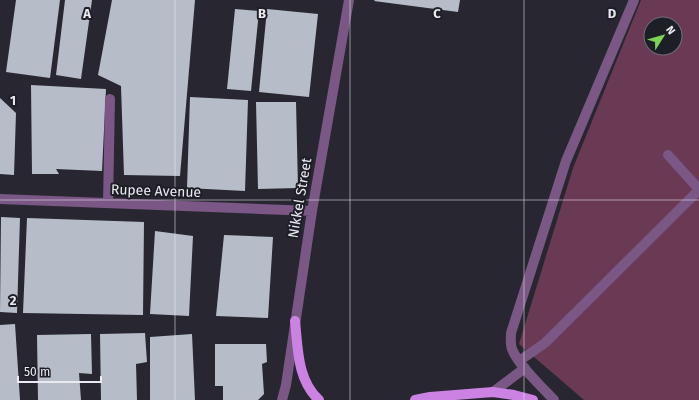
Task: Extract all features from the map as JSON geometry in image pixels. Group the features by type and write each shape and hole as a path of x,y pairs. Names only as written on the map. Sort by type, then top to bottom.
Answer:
{"main road":[{"path":"295,321 299,362 302,372 309,388 319,400"},
{"path":"416,400 493,392 533,400"}],"street":[{"name":"Nikkel Street","path":"282,400 286,385 312,211 349,0"},
{"path":"554,400 522,365 511,348 511,333 566,161 634,0"},
{"path":"108,203 110,99"},
{"path":"493,392 545,343 698,191 696,186 668,156"},
{"name":"Rupee Avenue","path":"0,199 312,211"}],"shaded area":[{"path":"641,0 699,0 699,400 584,400 519,344 573,168"}],"building":[{"path":"16,0 60,0 50,78 6,72"},
{"path":"65,0 92,0 81,79 56,75"},
{"path":"112,0 195,0 180,176 124,175 121,86 98,75"},
{"path":"460,0 458,12 374,1"},
{"path":"235,9 259,11 251,91 227,89"},
{"path":"267,9 318,14 309,97 259,92"},
{"path":"31,85 106,89 102,171 56,169 59,174 32,174"},
{"path":"190,97 248,100 245,191 187,188"},
{"path":"0,98 16,113 14,175 0,174"},
{"path":"256,102 296,102 298,188 258,189"},
{"path":"1,217 20,218 17,313 0,312"},
{"path":"27,218 144,222 143,315 23,313"},
{"path":"155,231 193,236 189,316 150,314"},
{"path":"224,235 273,237 268,318 216,316"},
{"path":"15,324 20,400 0,400 0,325"},
{"path":"145,333 147,362 136,364 137,400 101,400 100,334"},
{"path":"91,334 92,374 79,373 81,400 38,400 37,335"},
{"path":"192,334 195,400 150,400 150,337"},
{"path":"215,344 266,344 267,362 262,364 264,394 258,400 223,400 223,386 215,386"}]}
